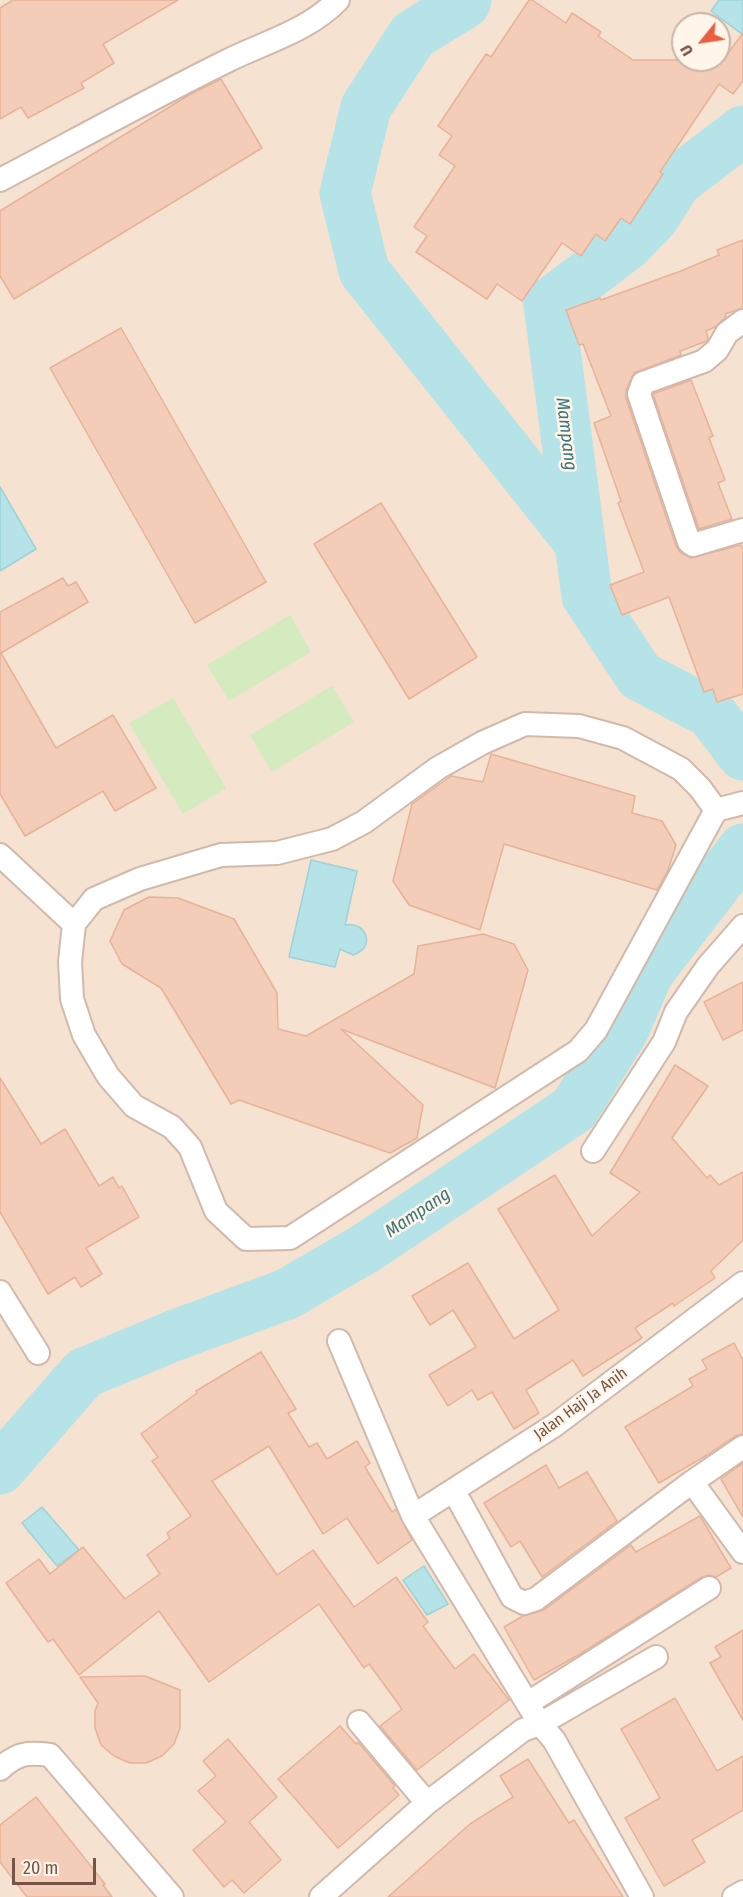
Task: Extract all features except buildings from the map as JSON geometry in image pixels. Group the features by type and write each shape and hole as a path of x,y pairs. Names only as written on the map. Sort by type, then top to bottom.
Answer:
{"street":[{"path":"0,180 228,60 288,34 312,21 338,0"},
{"path":"743,321 727,333 717,350 704,361 643,383 639,393 689,542 693,544 743,530"},
{"path":"716,810 700,788 681,769 623,738 579,726 525,724 482,743 438,768 364,822 332,839 277,853 221,855 140,879 94,899 74,924 70,962 72,999 84,1035 108,1076 134,1106 172,1127 190,1147 216,1211 246,1239 290,1238 578,1051 596,1030 716,810 743,803"},
{"path":"0,855 74,924"},
{"path":"593,1151 664,1042 676,1012 708,966 743,926"},
{"name":"Jalan Haji Ja Anih","path":"413,1516 555,1425 743,1283"},
{"path":"0,1292 38,1353"},
{"path":"339,1341 413,1516 540,1724 554,1740 642,1897"},
{"path":"460,1502 512,1597 524,1603 536,1599 692,1482 743,1447"},
{"path":"692,1482 743,1552"},
{"path":"528,1703 709,1588"},
{"path":"321,1897 427,1803 523,1730 540,1724 657,1658"},
{"path":"359,1722 427,1803"},
{"path":"0,1769 7,1762 29,1753 50,1755 172,1897"},
{"path":"734,1897 743,1892"}],"shaded area":[{"path":"0,0 743,0 743,1897 0,1897"}],"green space":[{"path":"290,615 311,652 229,701 207,665"},
{"path":"332,686 354,722 272,772 250,735"},
{"path":"173,698 226,788 183,814 129,723"}],"water":[{"path":"719,0 743,0 743,35 731,26 731,12 711,11"},
{"path":"0,487 36,549 0,571"},
{"path":"311,860 357,871 345,925 359,927 363,931 366,936 365,947 353,955 340,949 335,967 289,957"},
{"path":"42,1507 79,1550 57,1566 22,1523"},
{"path":"424,1566 448,1604 427,1615 403,1580"}],"waterway":[{"path":"466,0 465,3 413,35 366,107 345,193 364,271 580,543"},
{"name":"Mampang","path":"743,131 676,182 654,217 627,245 549,304 587,596 640,676 711,713 743,755"},
{"name":"Mampang","path":"0,1469 84,1373 173,1336 287,1294 366,1248 574,1109 624,1029 648,973 743,849"}]}
